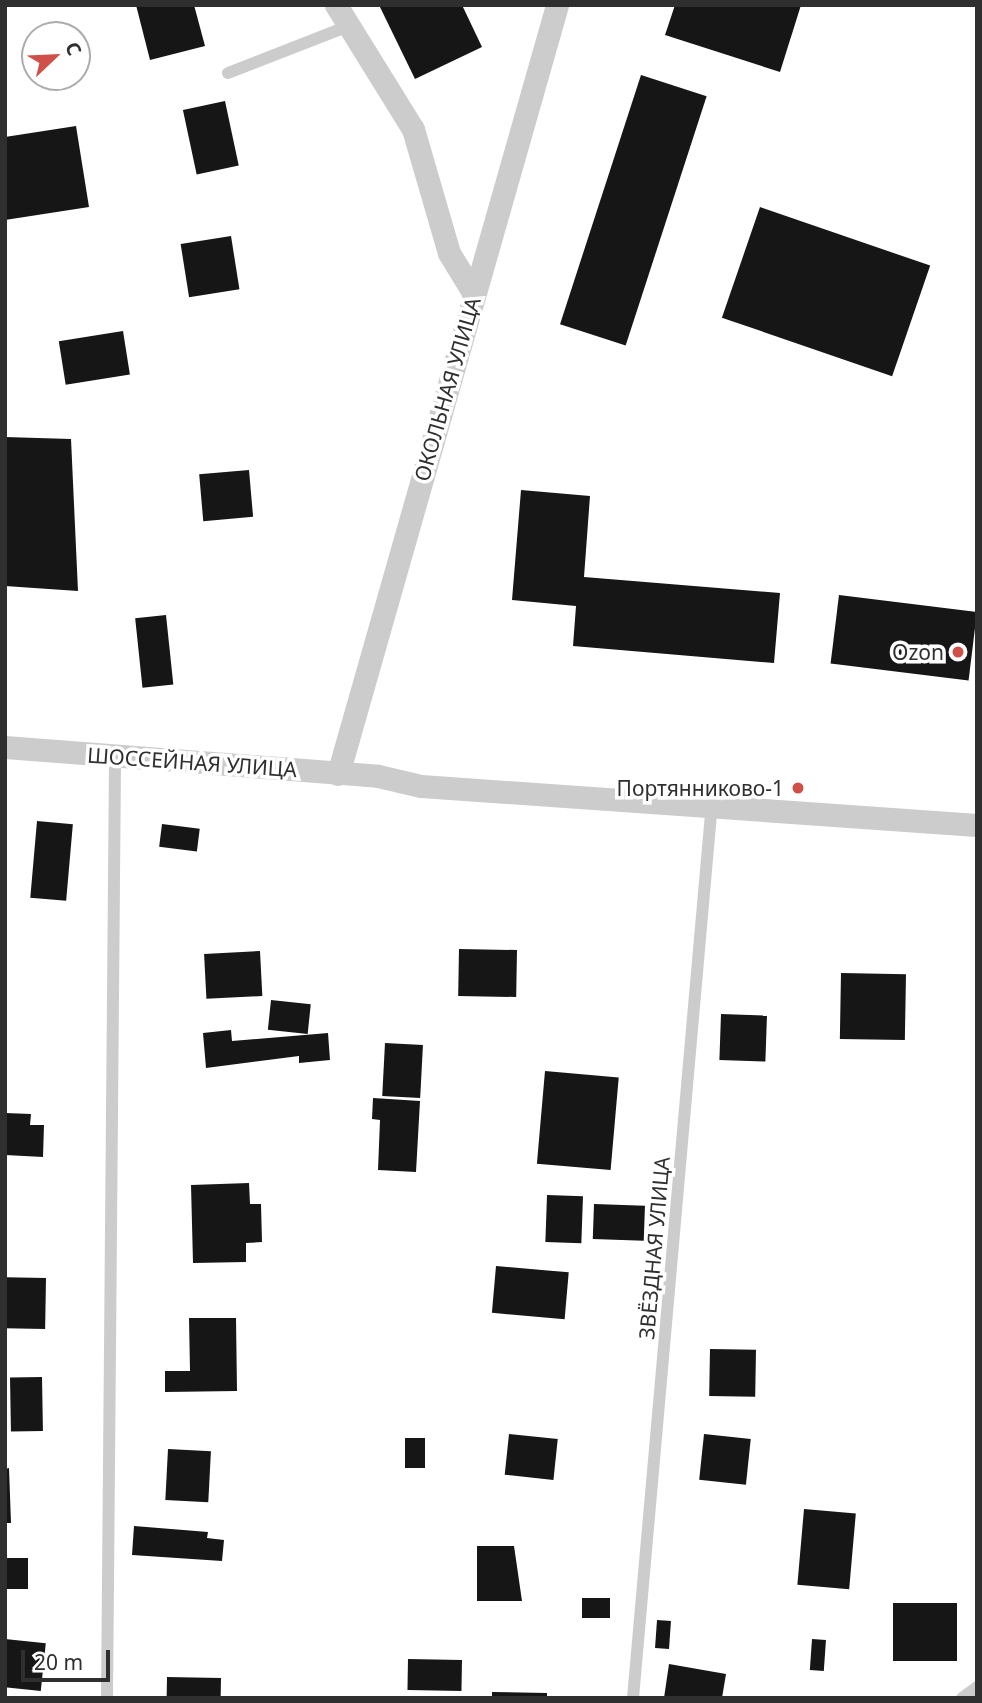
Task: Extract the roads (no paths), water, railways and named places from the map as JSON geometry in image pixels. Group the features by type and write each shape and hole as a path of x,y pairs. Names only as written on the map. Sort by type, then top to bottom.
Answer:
{"street":[{"path":"336,5 346,27 378,65 413,129 449,253 474,294"},
{"name":"ОКОЛЬНАЯ УЛИЦА","path":"338,774 557,5"},
{"name":"ШОССЕЙНАЯ УЛИЦА","path":"5,747 378,776 421,786 713,802 977,825"}],"lane":[{"path":"229,73 346,27"},
{"path":"107,1698 115,757"},
{"name":"ЗВЁЗДНАЯ УЛИЦА","path":"634,1698 713,802"},
{"path":"962,1698 977,1687"}],"place":[{"name":"Ozon","path":"958,652"},
{"name":"Портянниково-1","path":"798,788"}]}
